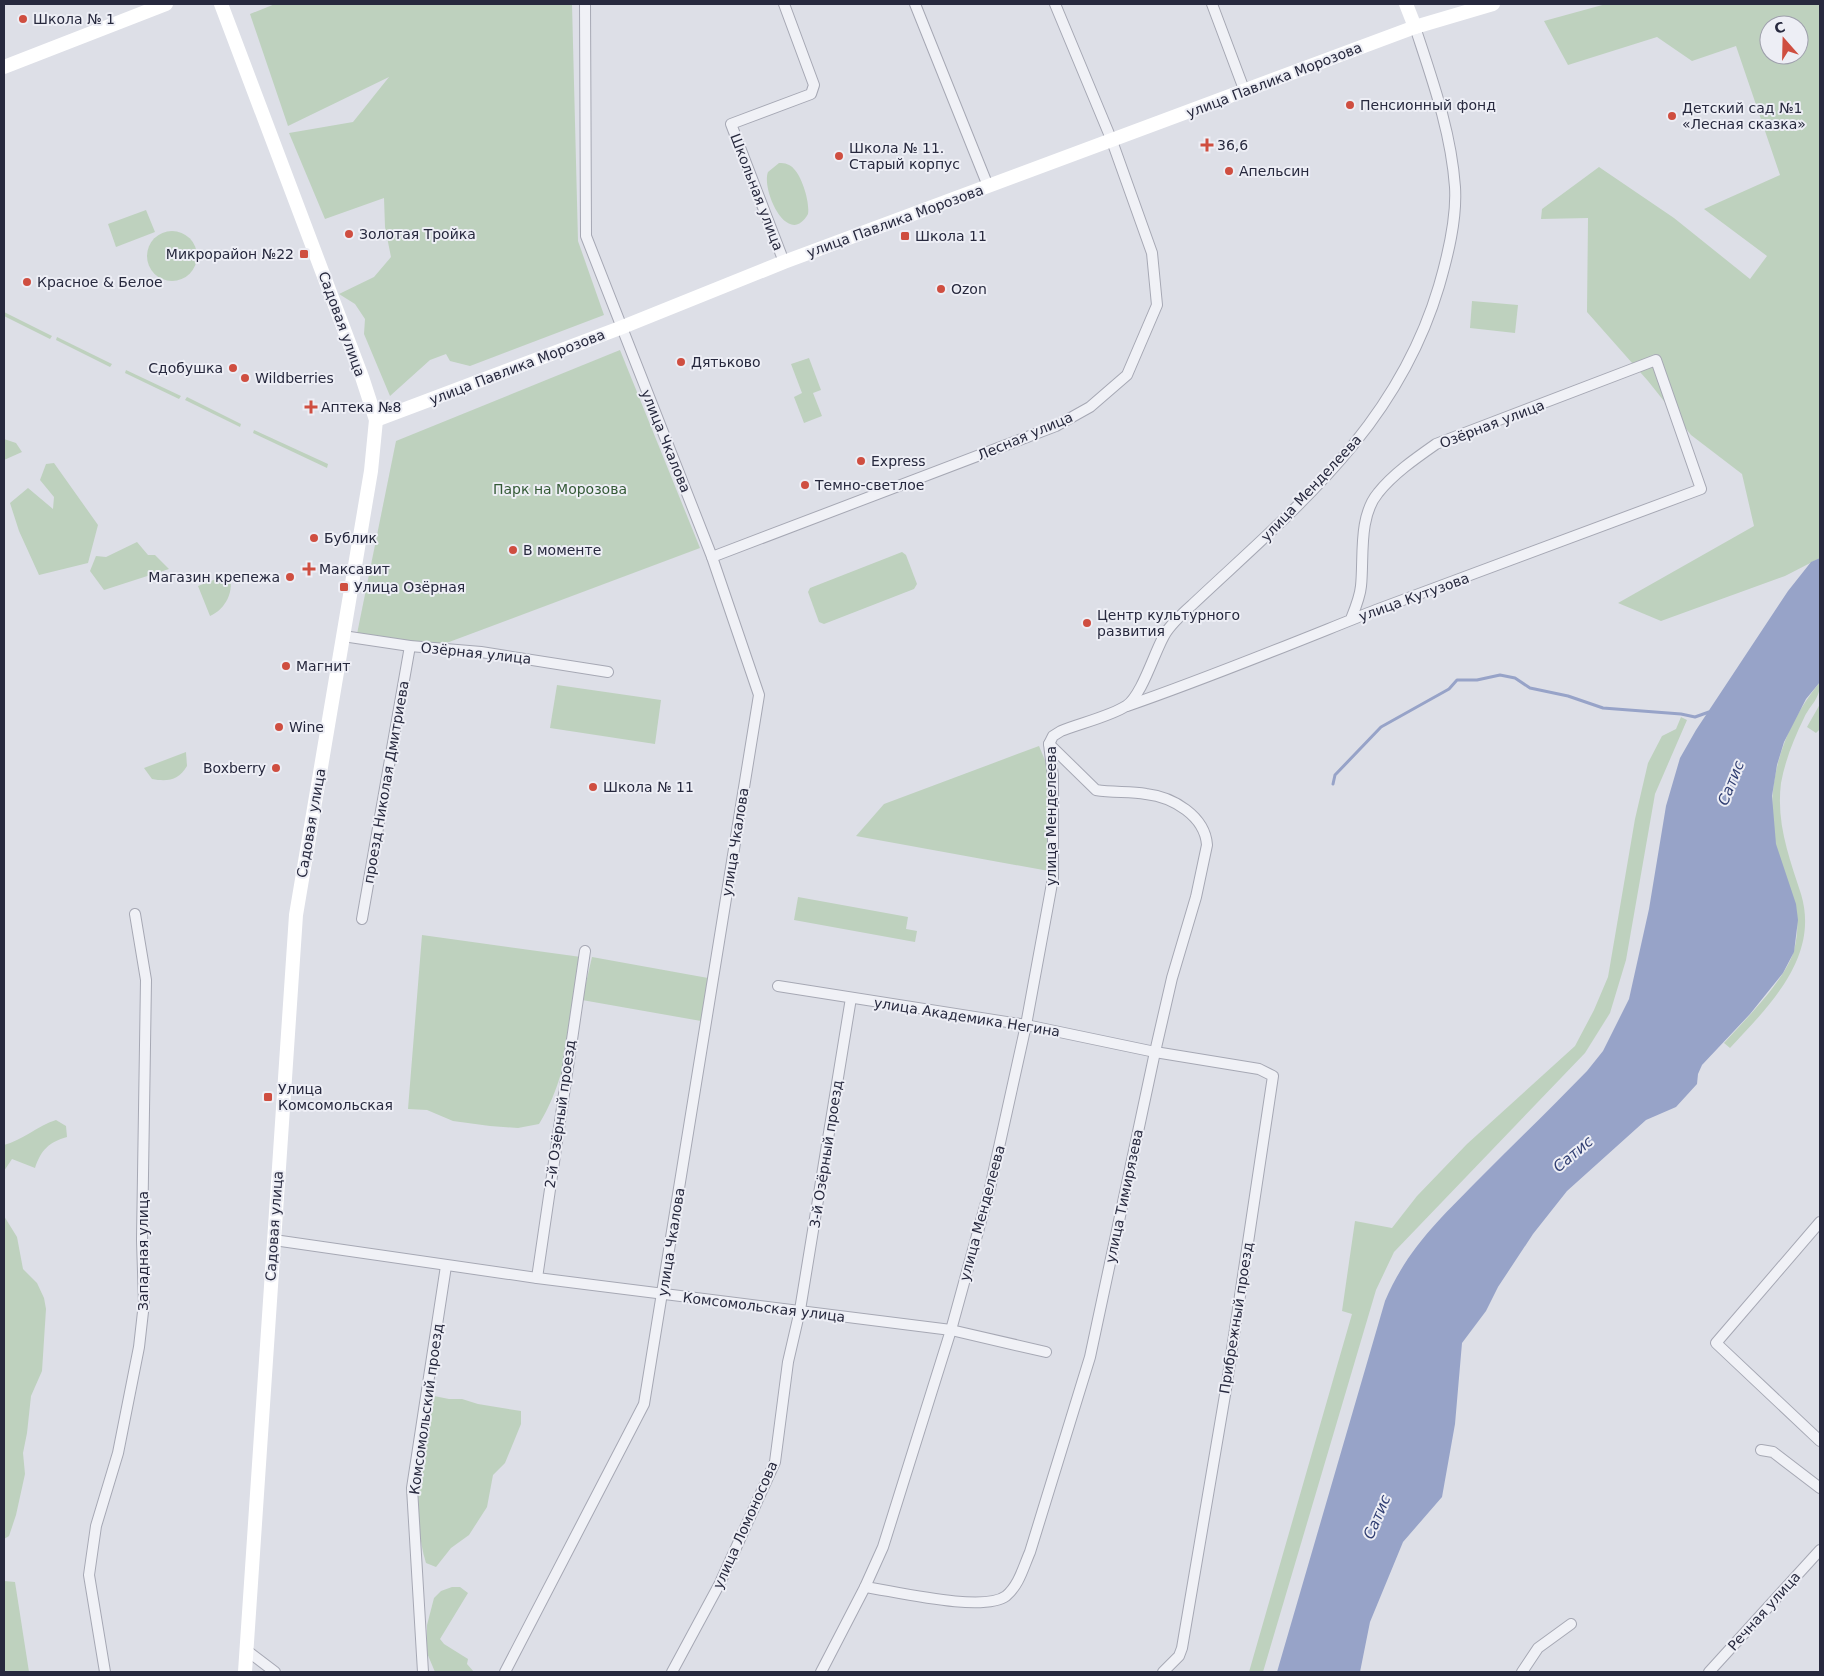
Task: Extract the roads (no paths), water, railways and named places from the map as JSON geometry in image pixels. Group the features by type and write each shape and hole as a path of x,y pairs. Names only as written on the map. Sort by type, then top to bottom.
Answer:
{"street":[{"path":"4,68 166,4"},
{"name":"Садовая улица","path":"221,4 362,377 376,420 371,471 296,915 245,1672"},
{"name":"улица Чкалова","path":"504,1672 644,1404 759,695 712,557 620,328 586,236 585,4"},
{"name":"Школьная улица","path":"784,4 814,85 811,94 731,124 784,262"},
{"path":"915,4 988,186"},
{"name":"Лесная улица","path":"712,557 1056,426 1090,407 1127,375 1158,306 1152,252 1112,141 1055,4"},
{"path":"1212,4 1245,92"},
{"name":"улица Менделеева","path":"821,1672 866,1587 883,1546 951,1330 990,1188 1026,1025 1053,878 1053,776 1049,744 1053,736 1061,731 1127,706 1146,676 1165,634 1190,607 1285,520 1376,418 1404,374 1429,321 1445,267 1455,212 1455,187 1443,113 1406,4"},
{"name":"улица Павлика Морозова","path":"376,420 620,328 784,262 988,186 1245,92 1415,27 1493,4"},
{"name":"Озёрная улица","path":"1351,619 1361,588 1361,564 1366,522 1376,494 1415,458 1436,444 1656,360 1701,489"},
{"name":"улица Кутузова","path":"1127,706 1172,691 1351,619 1701,489"},
{"name":"Озёрная улица","path":"343,636 410,646 481,652 608,672"},
{"name":"проезд Николая Дмитриева","path":"362,919 410,646"},
{"name":"улица Тимирязева","path":"866,1587 971,1604 1004,1597 1017,1584 1030,1552 1090,1356 1172,978 1196,897 1207,845 1206,837 1192,814 1182,806 1149,794 1096,790 1049,744"},
{"name":"Западная улица","path":"105,1672 89,1575 89,1562 96,1526 118,1453 139,1346 144,1303 142,1240 146,980 135,914"},
{"name":"2-й Озёрный проезд","path":"537,1278 584,951"},
{"name":"улица Академика Негина","path":"778,986 1026,1025 1155,1052"},
{"name":"3-й Озёрный проезд","path":"800,1310 851,998"},
{"name":"Прибрежный проезд","path":"1155,1052 1260,1069 1273,1076 1226,1390 1182,1648 1180,1656 1163,1672"},
{"path":"1820,1222 1716,1343 1820,1441"},
{"name":"Комсомольская улица","path":"274,1240 446,1266 662,1295 800,1310 951,1330 1046,1352"},
{"name":"Комсомольский проезд","path":"423,1672 412,1488 446,1266"},
{"name":"улица Ломоносова","path":"672,1672 720,1583 775,1462 788,1362 800,1310"},
{"path":"1761,1450 1773,1452 1820,1488"},
{"name":"Речная улица","path":"1709,1672 1820,1550"},
{"path":"1522,1672 1538,1648 1571,1624"},
{"path":"246,1650 275,1672"}],"water":[{"name":"Сатис","path":"1820,558 1820,682 1806,699 1784,742 1777,765 1772,796 1776,844 1796,904 1798,920 1794,952 1783,973 1750,1014 1702,1065 1698,1074 1697,1084 1676,1107 1646,1120 1567,1191 1533,1234 1498,1287 1486,1311 1462,1343 1455,1424 1442,1497 1403,1542 1370,1622 1360,1672 1277,1672 1385,1301 1394,1282 1404,1264 1440,1219 1587,1071 1603,1051 1629,999 1649,909 1666,806 1680,758 1696,730 1788,591 1811,562"}],"waterway":[{"path":"1333,784 1335,775 1381,727 1449,689 1457,680 1477,680 1500,675 1515,678 1530,688 1568,696 1603,708 1681,714 1695,717 1709,712"}],"place":[{"name":"Школа № 1","path":"23,19"},
{"name":"Пенсионный фонд","path":"1350,105"},
{"name":"Детский сад №1 «Лесная сказка»","path":"1672,116"},
{"name":"36,6","path":"1207,145"},
{"name":"Школа № 11. Старый корпус","path":"839,156"},
{"name":"Апельсин","path":"1229,171"},
{"name":"Золотая Тройка","path":"349,234"},
{"name":"Школа 11","path":"905,236"},
{"name":"Микрорайон №22","path":"304,254"},
{"name":"Красное & Белое","path":"27,282"},
{"name":"Ozon","path":"941,289"},
{"name":"Дятьково","path":"681,362"},
{"name":"Сдобушка","path":"233,368"},
{"name":"Wildberries","path":"245,378"},
{"name":"Аптека №8","path":"311,407"},
{"name":"Express","path":"861,461"},
{"name":"Темно-светлое","path":"805,485"},
{"name":"Бублик","path":"314,538"},
{"name":"В моменте","path":"513,550"},
{"name":"Максавит","path":"309,569"},
{"name":"Магазин крепежа","path":"290,577"},
{"name":"Улица Озёрная","path":"344,587"},
{"name":"Центр культурного развития","path":"1087,623"},
{"name":"Магнит","path":"286,666"},
{"name":"Wine","path":"279,727"},
{"name":"Boxberry","path":"276,768"},
{"name":"Школа № 11","path":"593,787"},
{"name":"Улица Комсомольская","path":"268,1097"}],"park label":[{"name":"Парк на Морозова","path":"560,489"}]}
